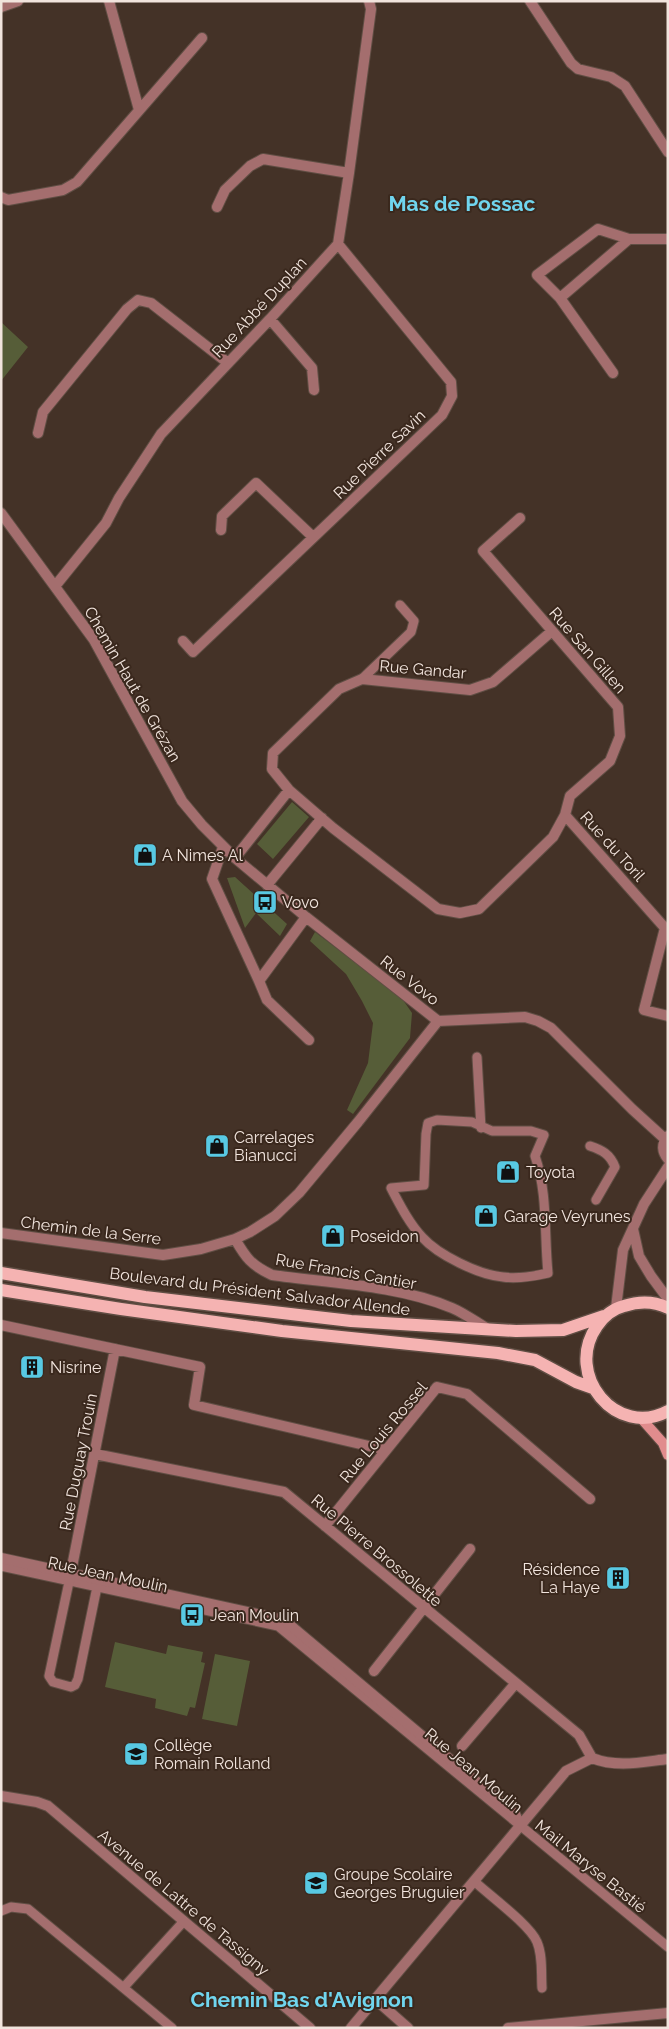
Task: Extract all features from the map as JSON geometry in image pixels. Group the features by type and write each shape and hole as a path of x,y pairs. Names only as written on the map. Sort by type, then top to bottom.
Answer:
{"main road":[{"name":"Boulevard du Président Salvador Allende","path":"1,1273 174,1301 351,1321 490,1330 563,1330 604,1316"},
{"name":"Boulevard du Président Salvador Allende","path":"1,1290 282,1332 498,1353 535,1360 576,1382 593,1388"},
{"path":"668,1308 660,1304 637,1302 616,1308 604,1316 589,1337 585,1363 593,1388 605,1403 621,1413 640,1417 662,1414 668,1410"},
{"path":"640,1417 663,1443 668,1455"}],"street":[{"path":"1,7 18,1"},
{"path":"109,1 139,110"},
{"path":"338,244 371,9 369,1"},
{"path":"530,1 571,63 578,70 611,77 625,86 668,152"},
{"path":"1,198 8,200 63,190 72,186 202,38"},
{"path":"217,207 225,190 250,166 263,159 349,173"},
{"path":"613,373 560,298 537,275 598,229 629,240 667,238"},
{"path":"560,298 629,240"},
{"name":"Rue Abbé Duplan","path":"56,586 106,523 119,498 161,434 270,320 338,244"},
{"name":"Rue Pierre Savin","path":"183,641 193,652 442,415 452,396 451,382 338,244"},
{"path":"38,433 43,412 126,308 138,300 151,303 228,364"},
{"path":"270,320 312,368 314,390"},
{"path":"221,530 222,516 256,483 313,538"},
{"name":"Chemin Haut de Grézan","path":"1,513 94,640 182,801"},
{"name":"Rue San Gillen","path":"334,828 438,909 460,913 479,909 553,837 565,816 570,796 610,761 620,736 618,707 483,551 520,518"},
{"name":"Rue Gandar","path":"334,828 289,790 272,769 274,753 338,689 362,679 470,690 494,682 552,631"},
{"path":"235,858 289,790"},
{"name":"Rue Vovo","path":"182,801 235,858 306,917 438,1020 525,1017 538,1021 551,1028 632,1109 667,1137"},
{"name":"Rue du Toril","path":"565,816 665,928 644,1010 668,1016"},
{"path":"267,885 322,818"},
{"path":"223,847 212,879 267,1000 309,1040"},
{"path":"259,981 306,917"},
{"name":"Chemin de la Serre","path":"1,1233 163,1255 201,1249 235,1239 275,1216 299,1193 358,1122 438,1020"},
{"path":"667,1137 662,1148 668,1159"},
{"path":"616,1308 623,1250 644,1204 668,1167"},
{"path":"633,1229 639,1256 668,1299"},
{"name":"Rue Francis Cantier","path":"235,1239 246,1259 272,1275 383,1290 429,1300 453,1308 490,1330"},
{"path":"1,1325 200,1367 194,1405 386,1450"},
{"name":"Rue Duguay Trouin","path":"70,1577 115,1348"},
{"name":"Rue Louis Rossel","path":"325,1526 437,1387 467,1394 590,1499"},
{"name":"Rue Pierre Brossolette","path":"95,1454 284,1492 579,1735 592,1758"},
{"path":"374,1671 470,1549"},
{"name":"Rue Jean Moulin","path":"1,1558 70,1577 284,1620 515,1814 520,1826"},
{"path":"462,1746 515,1684"},
{"path":"351,2028 566,1771 592,1758 606,1764 621,1765 668,1759"},
{"name":"Avenue de Lattre de Tassigny","path":"1,1796 37,1802 48,1806 310,2028"},
{"path":"375,1999 408,2028"},
{"path":"508,2028 668,2014"},
{"path":"640,2016 640,2028"}],"lane":[{"name":"Rue Gandar","path":"362,679 411,632 414,621 400,605"},
{"path":"477,1057 481,1128"},
{"path":"436,1120 472,1122 481,1128 492,1131 531,1131 544,1135 535,1156 545,1199 545,1239 548,1272 541,1275 502,1277 476,1270 448,1257 422,1238 391,1188 424,1185 428,1123 436,1120"},
{"path":"590,1146 602,1150 612,1158 615,1167 596,1200"},
{"name":"Rue Jean Moulin","path":"1,1566 70,1577 97,1587 278,1626 520,1826"},
{"path":"70,1577 49,1676 53,1682 71,1687 76,1685 97,1587"},
{"name":"Mail Maryse Bastié","path":"520,1826 668,1947"},
{"path":"474,1881 529,1930 537,1940 540,1950 542,1988"},
{"path":"1,1910 11,1908 28,1909 172,2028"},
{"path":"124,1988 184,1922"}],"green space":[{"path":"1,322 28,347 1,381"},
{"path":"292,802 309,817 273,859 257,844"},
{"path":"235,877 287,924 280,936 256,913 245,928 227,878"},
{"path":"315,932 401,997 412,1013 410,1038 353,1114 347,1110 368,1063 373,1023 346,974 310,941"},
{"path":"115,1642 166,1654 168,1645 203,1652 201,1662 205,1663 195,1708 190,1707 187,1716 155,1708 156,1699 105,1687"},
{"path":"215,1654 250,1661 237,1726 202,1719"}],"place":[{"name":"A Nimes Al","path":"145,855"},
{"name":"Vovo","path":"265,902"},
{"name":"Carrelages Bianucci","path":"217,1146"},
{"name":"Toyota","path":"508,1172"},
{"name":"Garage Veyrunes","path":"486,1216"},
{"name":"Poseidon","path":"333,1236"},
{"name":"Nisrine","path":"32,1367"},
{"name":"Résidence La Haye","path":"618,1578"},
{"name":"Jean Moulin","path":"192,1615"},
{"name":"Collège Romain Rolland","path":"136,1754"},
{"name":"Groupe Scolaire Georges Bruguier","path":"316,1883"}],"district":[{"name":"Mas de Possac","path":"462,204"},
{"name":"Chemin Bas d'Avignon","path":"302,2000"}]}
